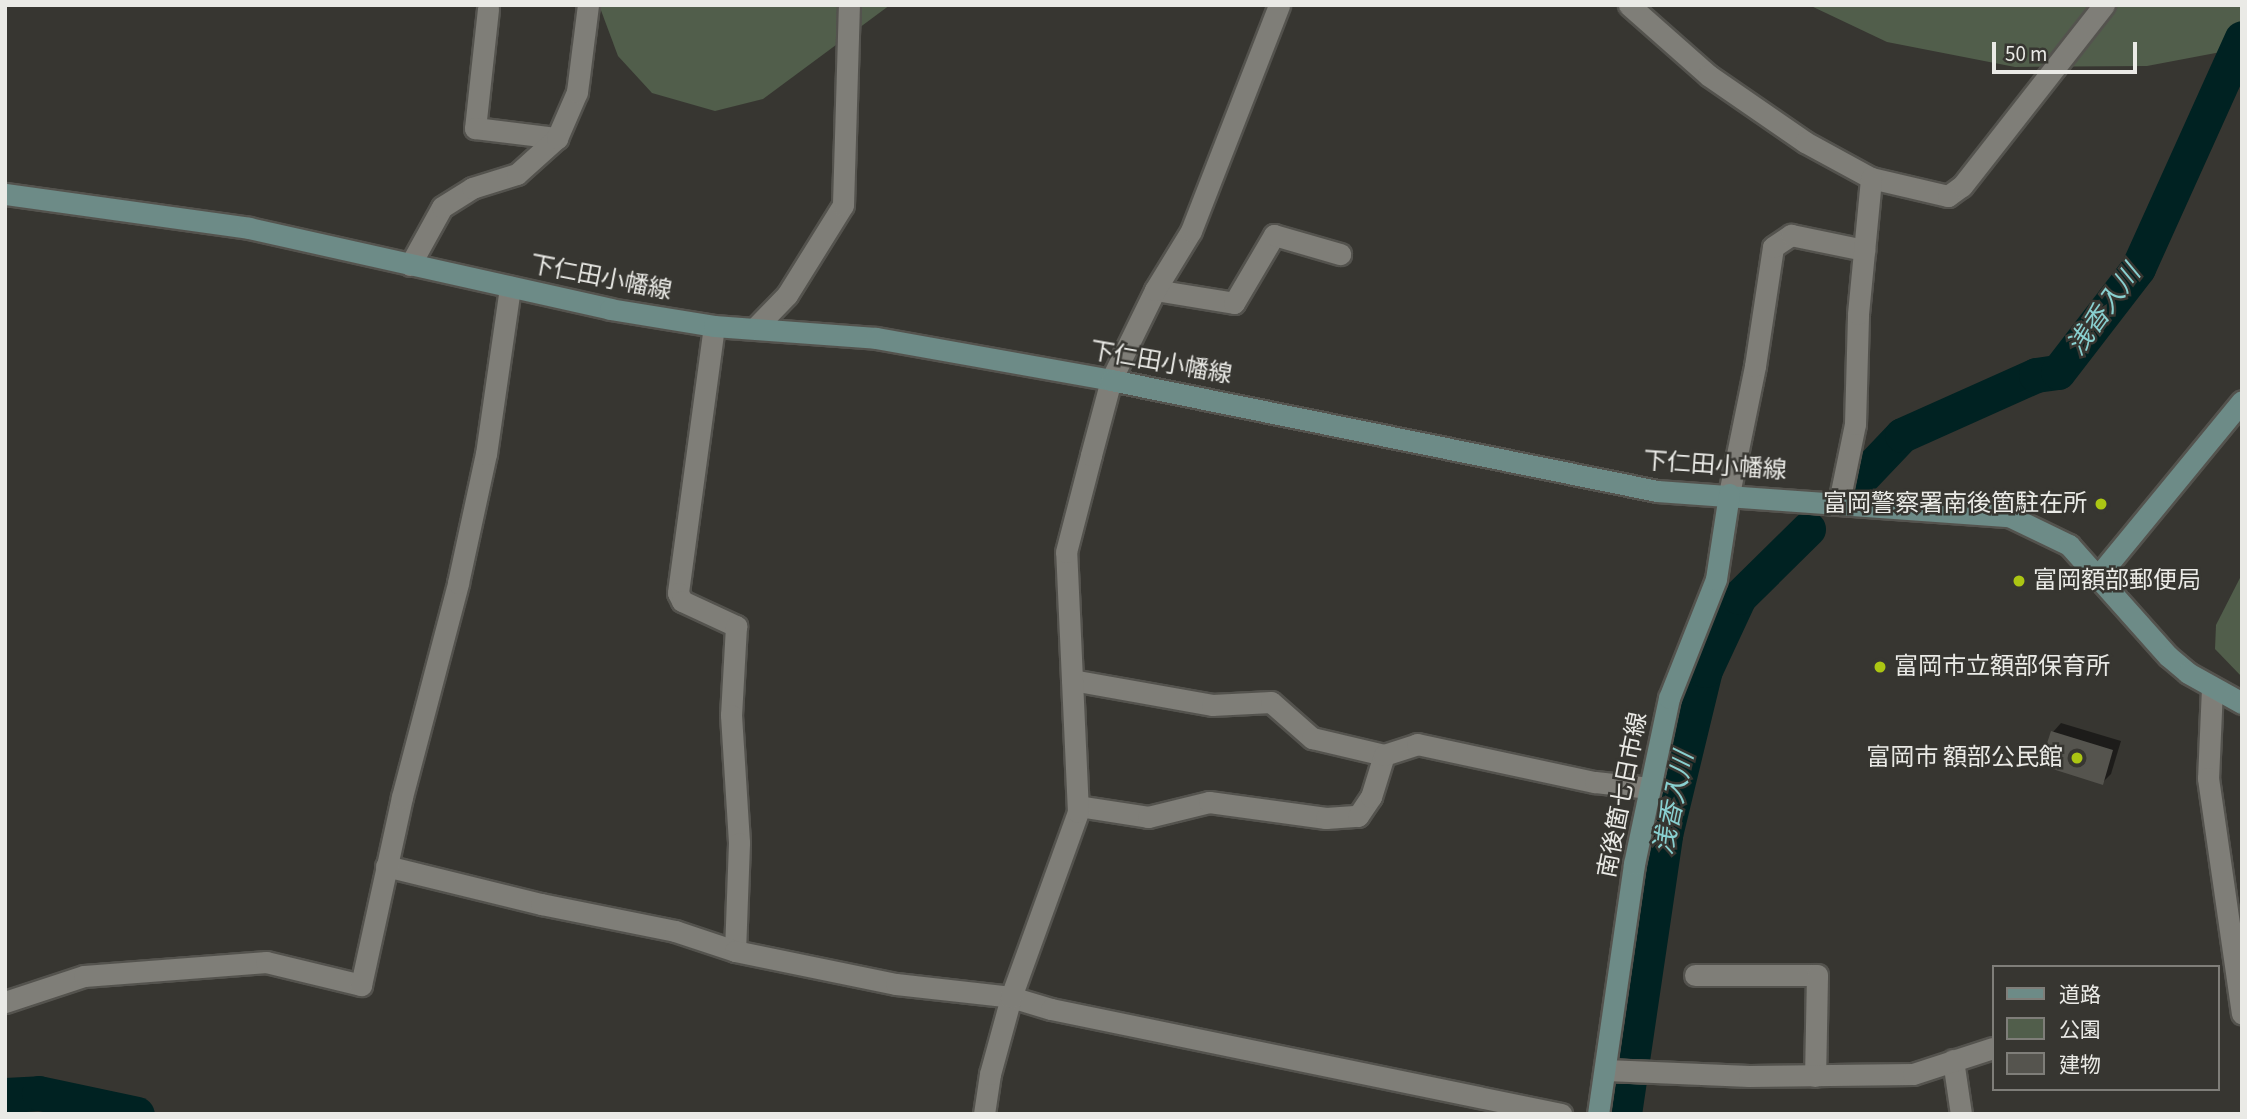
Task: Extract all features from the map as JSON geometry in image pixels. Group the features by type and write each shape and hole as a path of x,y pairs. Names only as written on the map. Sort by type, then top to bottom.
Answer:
{"main road":[{"name":"下仁田小幡線","path":"5,194 249,228 510,286 714,326 876,338 1111,380 1657,491 1729,494 2009,516 2069,545 2099,575 2148,636 2188,673 2242,703"},
{"path":"2099,575 2242,401"},
{"name":"南後箇七日市線","path":"1598,1114 1627,1071 1634,864 1676,673 1716,579 1729,494"}],"street":[{"path":"411,265 442,208 472,188 517,174 557,138 577,92 588,5"},
{"path":"755,328 787,295 844,205 849,5"},
{"path":"984,1114 989,1074 1011,997 1078,806 1066,552 1111,380 1155,290 1191,231 1279,5"},
{"path":"1629,5 1708,75 1805,142 1871,178 1948,196 1962,186 2104,5"},
{"path":"488,9 475,128 557,138"},
{"path":"1839,502 1855,424 1864,250 1871,178"},
{"path":"1155,290 1234,303 1274,235 1339,254"},
{"path":"1729,494 1755,366 1773,247 1791,235 1864,250"},
{"path":"5,1002 85,976 265,962 361,985 386,866 461,570 486,454 510,286"},
{"path":"714,326 678,593 682,601 736,626 731,715 739,843 735,951"},
{"path":"1072,680 1212,705 1271,702 1312,738 1384,755 1417,744 1595,782 1650,788"},
{"path":"2212,688 2208,778 2232,974 2242,1014"},
{"path":"1078,806 1148,817 1209,802 1326,818 1358,816 1371,797 1384,755"},
{"path":"386,866 541,904 675,931 735,951 896,984 1011,997 1051,1009 1561,1114"},
{"path":"1695,975 1817,975 1815,1076"},
{"path":"1627,1071 1815,1076 1913,1074 1992,1048"},
{"path":"1953,1060 1961,1114"}],"green space":[{"path":"599,5 890,5 763,99 715,111 652,93 618,56"},
{"path":"1809,5 2242,5 2242,48 2147,66 2015,67 1887,42"},
{"path":"2242,574 2242,677 2215,649 2216,625"}],"building":[{"name":"富岡市 額部公民館","path":"2051,731 2113,750 2103,785 2040,765"}],"waterway":[{"name":"浅香入川","path":"1861,478 1902,435 2036,375 2058,372 2138,268 2242,38"},
{"name":"浅香入川","path":"1624,1114 1665,835 1705,670 1739,597 1808,529"},
{"name":"浅香入川","path":"5,1095 39,1093 137,1114"}],"place":[{"name":"富岡警察署南後箇駐在所","path":"2101,504"},
{"name":"富岡額部郵便局","path":"2019,581"},
{"name":"富岡市立額部保育所","path":"1880,667"},
{"name":"富岡市 額部公民館","path":"2077,758"}]}
